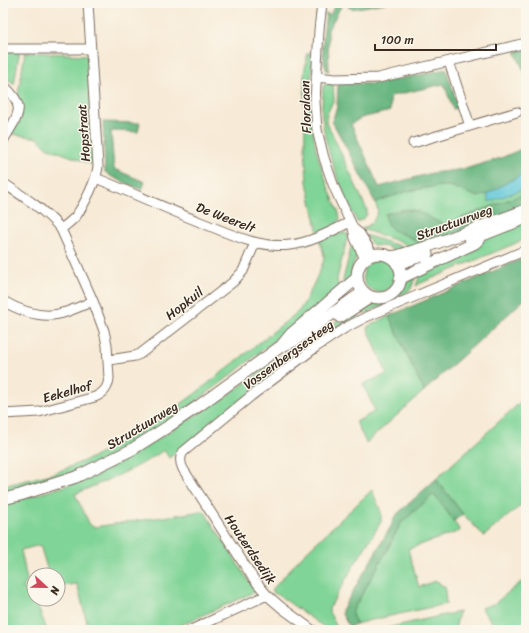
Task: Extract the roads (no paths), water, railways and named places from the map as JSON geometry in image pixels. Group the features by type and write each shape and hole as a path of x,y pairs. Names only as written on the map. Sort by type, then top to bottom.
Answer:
{"main road":[{"name":"Structuurweg","path":"394,261 397,256 426,247 526,210"},
{"name":"Structuurweg","path":"394,261 472,236 485,234 526,218"},
{"name":"Structuurweg","path":"400,280 407,275 475,243 485,234"},
{"path":"382,254 394,261 400,273 400,280 398,287 390,295 383,298 368,294 360,288 357,278 359,268 369,257 382,254"},
{"name":"Structuurweg","path":"3,499 76,477 131,450 200,405 280,347 291,334 357,278"},
{"name":"Structuurweg","path":"280,347 296,345 328,324 368,294"}],"street":[{"name":"Hopstraat","path":"61,228 75,217 98,172 88,3"},
{"name":"Floralaan","path":"322,3 315,102 317,130 334,188 351,225 360,234 369,257"},
{"path":"316,77 335,79 378,78 526,44"},
{"path":"3,49 91,49"},
{"path":"449,62 470,126"},
{"path":"3,85 11,92 17,102 19,113 3,141"},
{"path":"413,143 517,112"},
{"name":"De Weerelt","path":"96,178 175,212 255,242 268,245 280,246 299,244 351,225"},
{"path":"3,183 35,205 61,228 93,301 106,338 109,360"},
{"name":"Hopkuil","path":"109,360 140,354 233,282 243,271 255,242"},
{"name":"Vossenbergsesteeg","path":"183,469 180,457 184,450 251,396 324,341 366,317 526,250"},
{"path":"3,301 16,308 33,314 52,315 66,313 93,301"},
{"name":"Eekelhof","path":"3,414 39,412 102,394 108,384 109,360"},
{"name":"Houterdsedijk","path":"183,469 253,578 267,595 312,630"},
{"path":"191,630 267,595"}],"water":[{"path":"526,172 526,188 489,202 487,194"}]}
